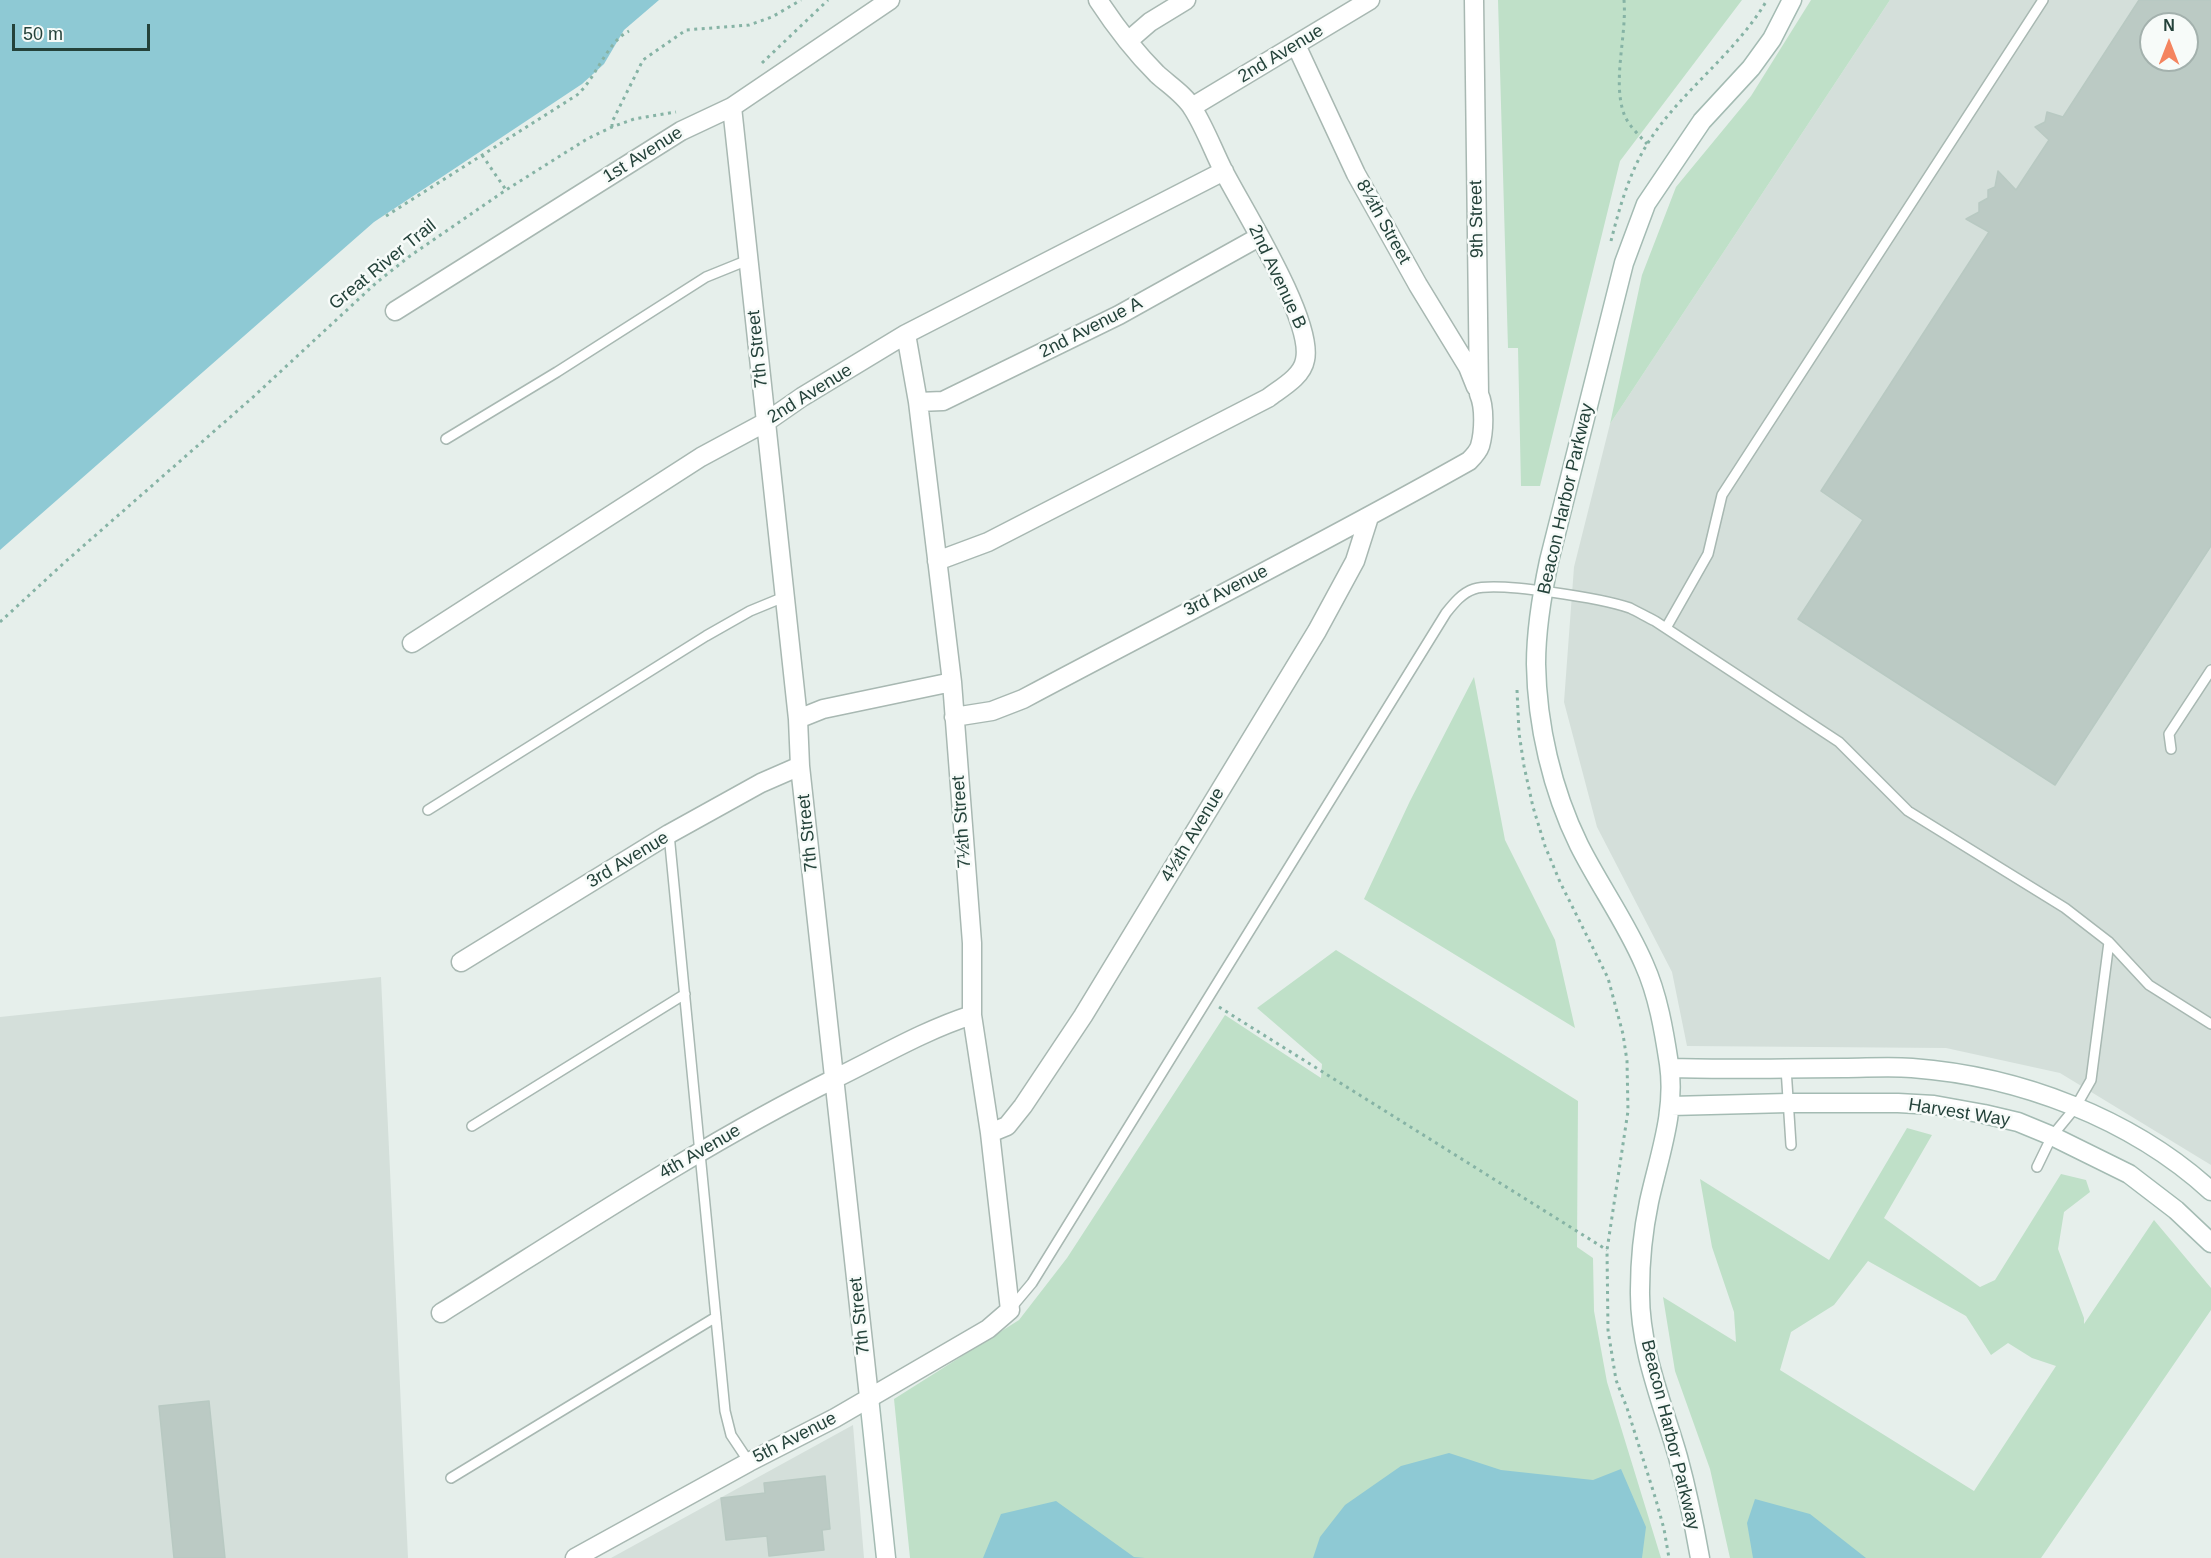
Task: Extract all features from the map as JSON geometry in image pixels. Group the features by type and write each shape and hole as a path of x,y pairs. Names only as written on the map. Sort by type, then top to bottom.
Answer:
{"street":[{"name":"1st Avenue","path":"395,310 681,130 732,107 890,0"},
{"name":"2nd Avenue B","path":"937,561 987,543 1106,480 1208,431 1268,398 1295,378 1306,358 1302,326 1279,274 1192,107 1157,74 1128,41 1098,0"},
{"path":"1128,41 1150,22 1186,0"},
{"name":"2nd Avenue","path":"1192,107 1370,0"},
{"name":"9th Street","path":"1474,0 1479,394 1482,399 1482,438"},
{"name":"Beacon Harbor Parkway","path":"1700,1558 1690,1502 1653,1379 1641,1317 1643,1233 1671,1107 1670,1068 1663,1027 1644,964 1579,845 1566,815 1551,768 1540,711 1536,662 1542,592 1624,263 1646,204 1702,121 1751,68 1772,39 1792,0"},
{"name":"8½th Street","path":"1296,45 1356,174 1418,285 1468,367 1479,394"},
{"name":"7th Street","path":"732,107 798,719 800,766 886,1558"},
{"name":"2nd Avenue","path":"412,643 700,457 766,422 802,397 906,334 1224,171"},
{"name":"2nd Avenue A","path":"918,402 943,401 1119,315 1259,237"},
{"name":"7½th Street","path":"906,334 918,402 952,682 972,943 972,1015 990,1133 1010,1310"},
{"name":"3rd Avenue","path":"954,717 992,711 1023,699 1369,517 1469,461 1479,449 1482,438"},
{"name":"4½th Avenue","path":"990,1133 1007,1125 1023,1106 1089,1006 1317,631 1356,561 1369,517"},
{"path":"798,719 823,709 952,682"},
{"name":"3rd Avenue","path":"461,962 669,834 761,783 800,766"},
{"name":"4th Avenue","path":"441,1313 700,1151 797,1097 944,1024 972,1015"},
{"name":"Harvest Way","path":"1670,1068 1910,1068 1958,1073 2000,1082 2075,1108 2139,1138 2183,1167 2211,1191"},
{"name":"Harvest Way","path":"1671,1107 1865,1102 1934,1105 2018,1122 2129,1174 2176,1210 2211,1243"},
{"name":"5th Avenue","path":"575,1558 749,1462 835,1418 988,1329 1010,1310"}],"lane":[{"path":"1666,628 1708,554 1722,495 2043,0"},
{"path":"446,439 557,372 706,277 748,261"},
{"path":"1010,1310 1032,1283 1440,623 1455,602 1471,590 1481,587 1495,586 1542,592 1629,608 1666,628 1839,742 1908,811 2065,908 2109,942 2149,985 2211,1024"},
{"path":"428,810 706,636 750,611 784,597"},
{"path":"2171,749 2169,734 2211,670"},
{"path":"669,834 726,1411 730,1436 749,1462"},
{"path":"2037,1167 2052,1136 2075,1108 2091,1080 2109,942"},
{"path":"472,1126 685,994"},
{"path":"1786,1068 1791,1146"},
{"path":"451,1479 716,1317"}],"path":[{"path":"612,127 612,122 643,60 686,30 749,25 772,17 801,0"},
{"path":"754,70 828,0"},
{"path":"1624,0 1625,28 1620,81 1621,102 1625,116 1647,144"},
{"path":"1610,245 1616,219 1633,173 1647,144 1677,107 1724,57 1767,0"},
{"path":"386,216 577,95 588,84 618,37 629,31"},
{"name":"Great River Trail","path":"0,622 252,398 376,283 410,256 506,190 587,139 634,120 684,110"},
{"path":"482,155 506,190"},
{"path":"1517,681 1519,733 1533,807 1545,846 1560,882 1608,978 1623,1034 1627,1061 1628,1111 1607,1250 1608,1330 1616,1380 1656,1500 1669,1558"},
{"path":"1207,1000 1607,1250"}],"shaded area":[{"path":"1890,0 2211,0 2211,1165 2060,1073 1946,1048 1687,1046 1672,972 1597,827 1564,702 1574,567 1610,424"},
{"path":"381,977 408,1558 0,1558 0,1017"},
{"path":"853,1425 864,1558 611,1558"}],"green space":[{"path":"1498,0 1742,0 1620,161 1540,486 1521,486 1518,348 1508,348"},
{"path":"1811,0 1890,0 1610,424 1642,275 1676,187 1751,96"},
{"path":"1474,677 1505,840 1555,940 1575,1028 1364,899 1410,801"},
{"path":"1336,950 1578,1101 1577,1247 1593,1258 1594,1311 1607,1382 1661,1558 910,1558 894,1399 1019,1320 1067,1258 1225,1015 1321,1078 1322,1064 1257,1008"},
{"path":"1907,1128 1932,1135 1884,1218 1980,1287 1995,1280 2061,1174 2086,1180 2090,1192 2064,1212 2058,1249 2084,1318 2084,1324 2154,1220 2211,1288 2211,1310 2041,1558 1730,1558 1710,1469 1675,1371 1663,1297 1736,1342 1734,1312 1712,1247 1700,1179 1829,1260","holes":["1868,1261 1966,1316 1991,1355 2008,1343 2032,1358 2056,1366 1974,1491 1780,1370 1791,1332 1834,1305"]}],"water":[{"path":"0,0 659,0 624,30 604,64 582,84 374,222 0,550"},
{"path":"1449,1453 1501,1470 1593,1480 1621,1469 1646,1527 1642,1558 1313,1558 1320,1537 1345,1505 1401,1466"},
{"path":"1755,1499 1810,1514 1866,1558 1753,1558 1747,1523"},
{"path":"1056,1501 1134,1557 1145,1558 983,1558 1001,1514"}],"building":[{"path":"2139,0 2211,0 2211,546 2055,785 1798,619 1863,520 1821,491 1989,232 1966,219 1979,212 1979,203 1988,198 1988,190 1995,187 1998,171 2016,190 2049,140 2035,127 2045,122 2047,112 2063,117"},
{"path":"209,1401 225,1558 174,1558 159,1406"},
{"path":"825,1476 830,1529 822,1530 824,1550 769,1556 767,1536 726,1540 721,1498 765,1493 764,1483"}]}
